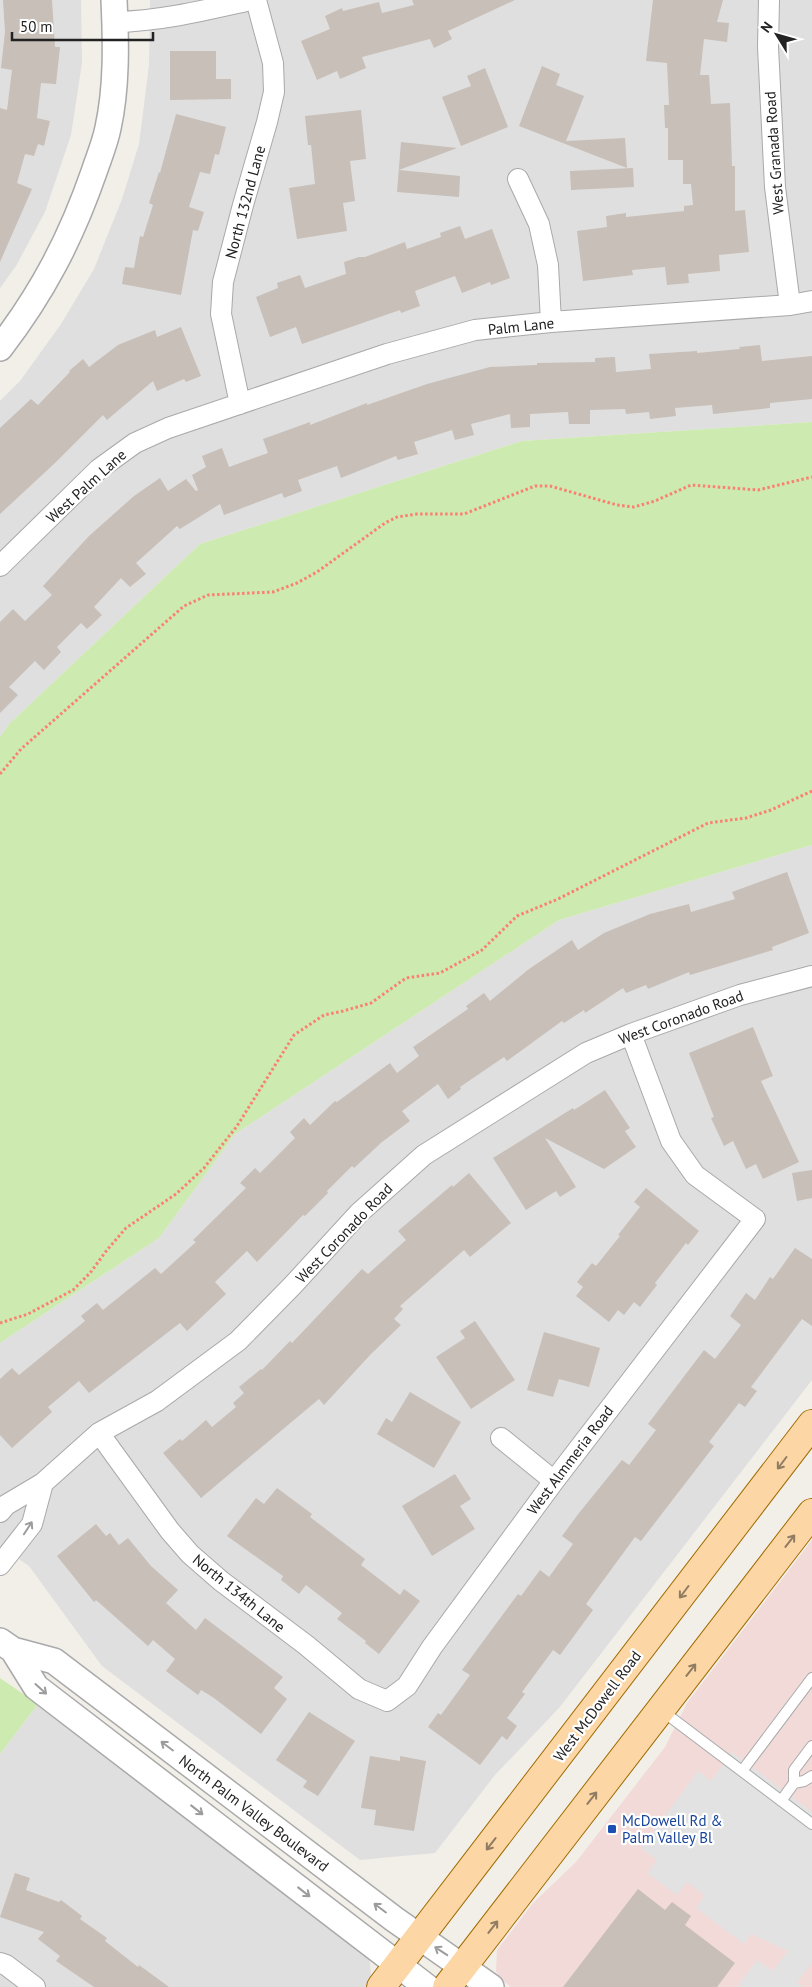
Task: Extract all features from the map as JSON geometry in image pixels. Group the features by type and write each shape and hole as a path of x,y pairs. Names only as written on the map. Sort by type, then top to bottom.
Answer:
{"main road":[{"name":"West McDowell Road","path":"381,1987 812,1424"},
{"path":"455,1976 812,1513"}],"street":[{"path":"0,348 35,299 57,262 85,197 108,129 114,94 115,11 144,21 175,17 251,0"},
{"name":"North 132nd Lane","path":"240,404 221,314 223,282 274,92 273,63 256,0"},
{"name":"West Granada Road","path":"770,0 768,47 775,187 790,306"},
{"path":"518,179 539,224 548,265 551,322"},
{"name":"Palm Lane","path":"240,404 405,349 475,330 551,322 790,306 812,301"},
{"name":"West Palm Lane","path":"0,566 99,469 135,442 168,428 240,404"},
{"name":"West Coronado Road","path":"0,1512 6,1505 44,1483 99,1433 157,1401 238,1341 359,1213 424,1155 586,1053 631,1034 740,995 812,976"},
{"name":"West Almmeria Road","path":"387,1701 407,1686 432,1647 554,1481 755,1218 695,1175 671,1141 631,1034"},
{"name":"North 134th Lane","path":"99,1433 170,1531 190,1554 221,1581 306,1645 359,1689 387,1701"},
{"path":"500,1438 554,1481"},
{"path":"0,1565 32,1524 44,1483"},
{"name":"North Palm Valley Boulevard","path":"6,1645 54,1661 419,1937 455,1976 491,1987"},
{"name":"North Palm Valley Boulevard","path":"6,1645 36,1687 427,1987"},
{"path":"0,1963 6,1965 35,1987"}],"lane":[{"path":"742,1771 812,1678"},
{"path":"660,1710 812,1824"},
{"path":"781,1801 794,1783 794,1770 812,1746"},
{"path":"794,1783 804,1781 812,1776"}],"path":[{"path":"0,774 21,749 184,606 208,595 273,592 297,583 317,572 385,522 397,517 417,514 464,514 535,486 550,486 617,505 634,507 655,502 691,485 758,490 812,477"},
{"path":"0,1323 28,1314 73,1290 90,1273 126,1228 176,1194 204,1168 237,1126 294,1035 324,1015 371,1003 406,978 440,973 482,950 517,916 558,899 708,824 746,818 771,810 812,791"}],"shaded area":[{"path":"0,0 81,0 82,63 71,135 45,212 16,266 0,288"},
{"path":"150,0 812,0 812,422 522,441 200,544 9,724 0,737 0,401 20,381 61,324 94,269 122,199 139,144 149,65"},
{"path":"812,845 812,1380 559,1708 495,1775 435,1853 360,1860 102,1666 29,1566 0,1546 0,1343 159,1238 235,1134 559,920"},
{"path":"812,1540 812,1987 511,1987 501,1979 496,1971 497,1950 533,1903 576,1862 665,1747 687,1703"},
{"path":"38,1704 369,1956 371,1974 366,1987 0,1987 0,1754"},
{"path":"732,1752 812,1812 812,1963 797,1982 803,1987 737,1987 757,1960 773,1971 788,1951 751,1934 744,1944 696,1908 705,1896 687,1882 677,1895 647,1873 657,1860 641,1848 698,1771 711,1781"}],"green space":[{"path":"812,422 812,845 559,920 235,1134 159,1238 0,1343 0,737 9,724 200,544 522,441"},
{"path":"0,1678 38,1704 0,1754"}],"building":[{"path":"3,0 52,0 55,47 60,47 56,84 41,83 37,118 50,121 44,146 38,144 34,156 25,154 17,183 32,189 0,262 0,108 7,110 12,70 1,68 5,32"},
{"path":"412,0 515,0 448,31 452,39 434,48 430,39 362,57 366,68 340,79 337,71 317,80 301,41 330,29 325,16 342,8 343,11 379,2 382,13 414,5"},
{"path":"653,0 723,0 717,22 729,23 727,42 704,39 700,75 709,75 711,104 730,103 732,166 735,166 735,211 745,210 749,252 719,255 720,271 688,274 689,283 667,285 665,267 632,270 633,275 583,281 577,231 607,227 606,216 626,213 626,217 684,211 684,206 693,205 691,184 683,184 683,160 668,160 668,128 665,128 664,105 669,105 667,63 646,61"},
{"path":"170,51 216,51 216,79 231,79 231,99 170,100"},
{"path":"542,66 560,74 556,85 584,96 566,141 625,138 627,168 519,126"},
{"path":"485,68 508,127 461,146 442,97 471,86 467,76"},
{"path":"361,110 366,159 350,161 355,201 343,203 347,231 297,239 289,188 315,184 311,145 308,145 305,116"},
{"path":"176,114 226,127 219,155 215,154 210,174 200,172 189,207 204,212 198,231 193,230 181,295 122,284 125,267 134,268 140,236 143,237 153,205 149,203 160,173"},
{"path":"401,142 457,148 399,170 460,176 459,197 397,192"},
{"path":"633,168 634,187 571,190 570,171"},
{"path":"460,226 465,239 492,229 510,278 491,285 490,282 462,293 455,276 415,291 420,306 401,313 400,310 302,344 296,327 270,337 256,297 278,288 277,283 300,275 305,288 346,274 344,262 365,257 405,242 407,249 441,237 440,233"},
{"path":"181,327 201,376 186,382 184,379 157,391 153,381 107,420 103,415 0,514 0,428 31,399 38,405 69,371 83,359 89,367 118,345 155,330 157,337"},
{"path":"760,345 762,361 812,356 812,399 770,403 770,408 713,414 712,405 675,408 676,416 650,419 649,412 626,414 625,409 590,410 590,424 569,424 568,412 530,414 530,427 511,428 510,414 471,424 474,435 455,440 452,430 414,442 418,454 398,460 396,456 341,478 337,466 298,480 302,491 284,498 282,493 224,515 220,504 180,529 177,526 136,563 146,574 130,587 121,578 94,607 102,615 87,629 81,623 57,647 61,652 44,670 35,661 9,687 18,695 0,713 0,622 13,609 25,621 52,595 43,586 89,536 134,496 160,478 168,491 186,479 196,491 198,490 192,475 206,467 202,456 222,448 229,467 268,453 263,439 310,422 310,425 367,403 367,405 427,384 490,367 537,365 537,363 595,362 595,358 615,357 616,372 651,369 649,354 697,351 697,353"},
{"path":"787,872 809,933 772,947 773,950 690,975 689,972 648,989 646,985 626,993 623,988 585,1013 584,1010 564,1023 562,1021 507,1061 504,1057 460,1087 461,1089 448,1099 438,1084 402,1111 410,1121 382,1142 354,1168 352,1166 327,1191 328,1193 305,1216 303,1215 257,1262 247,1251 215,1282 226,1294 187,1331 180,1323 89,1393 79,1381 48,1407 52,1412 12,1448 0,1435 0,1379 12,1368 19,1375 85,1321 81,1316 97,1303 103,1310 155,1268 161,1274 196,1242 193,1240 246,1188 240,1183 255,1168 260,1173 295,1138 290,1132 304,1118 310,1125 335,1101 337,1102 390,1063 397,1073 419,1056 413,1047 468,1009 466,1006 484,993 490,1001 529,969 572,940 578,950 604,933 650,914 689,904 691,912 735,899 732,892"},
{"path":"753,1027 773,1076 761,1081 799,1162 763,1179 756,1164 746,1169 733,1141 724,1146 711,1118 714,1117 689,1053"},
{"path":"605,1090 630,1128 625,1131 636,1147 604,1169 545,1138 576,1187 560,1197 556,1191 526,1210 493,1158"},
{"path":"812,1170 812,1198 797,1201 792,1173"},
{"path":"469,1173 511,1223 470,1257 464,1250 400,1306 403,1309 394,1319 401,1325 371,1354 324,1405 319,1399 201,1498 163,1453 180,1439 182,1441 206,1420 212,1427 236,1407 233,1403 244,1393 239,1387 262,1370 290,1341 292,1343 362,1269 368,1274 406,1240 398,1231"},
{"path":"646,1188 699,1231 688,1245 686,1243 655,1283 657,1285 640,1307 634,1302 624,1315 618,1310 609,1322 576,1296 583,1287 577,1282 592,1263 596,1266 620,1236 618,1235 640,1207 634,1202"},
{"path":"795,1248 812,1259 812,1326 802,1319 751,1387 757,1391 745,1407 739,1403 709,1442 714,1446 641,1541 635,1537 586,1604 593,1610 560,1655 553,1650 522,1692 525,1694 507,1718 517,1726 507,1740 502,1736 480,1765 428,1727 438,1713 441,1715 470,1675 462,1670 518,1594 521,1596 540,1570 549,1577 573,1544 562,1536 579,1513 622,1460 629,1465 656,1430 648,1424 704,1350 715,1359 741,1325 730,1316 746,1293 755,1300 770,1277 773,1279"},
{"path":"475,1321 515,1380 471,1409 436,1357 465,1338 460,1331"},
{"path":"544,1332 600,1348 589,1387 559,1379 553,1397 527,1390"},
{"path":"410,1392 461,1422 434,1468 377,1434 386,1418 392,1422"},
{"path":"455,1474 471,1499 460,1506 475,1529 432,1556 402,1506"},
{"path":"277,1488 312,1514 310,1517 365,1559 361,1565 400,1595 404,1589 420,1601 379,1654 365,1643 366,1641 337,1619 342,1613 306,1585 299,1594 281,1580 283,1576 227,1536 256,1498 264,1504"},
{"path":"96,1524 106,1536 110,1533 119,1545 128,1538 151,1566 178,1590 166,1603 196,1630 205,1618 283,1677 274,1688 287,1699 261,1734 214,1698 201,1690 198,1695 166,1671 175,1659 153,1640 148,1646 96,1600 94,1602 57,1556"},
{"path":"309,1712 355,1741 318,1796 303,1787 307,1781 276,1760"},
{"path":"370,1756 400,1761 400,1756 426,1761 414,1831 374,1825 376,1810 361,1808"},
{"path":"15,1873 30,1878 26,1890 59,1902 61,1900 82,1916 80,1919 107,1938 105,1941 138,1967 139,1965 169,1987 94,1987 56,1961 60,1956 38,1939 44,1932 0,1917"},
{"path":"638,1889 665,1910 672,1902 691,1916 685,1925 735,1963 717,1987 563,1987"}],"place":[{"name":"McDowell Rd & Palm Valley Bl","path":"612,1829"}]}
